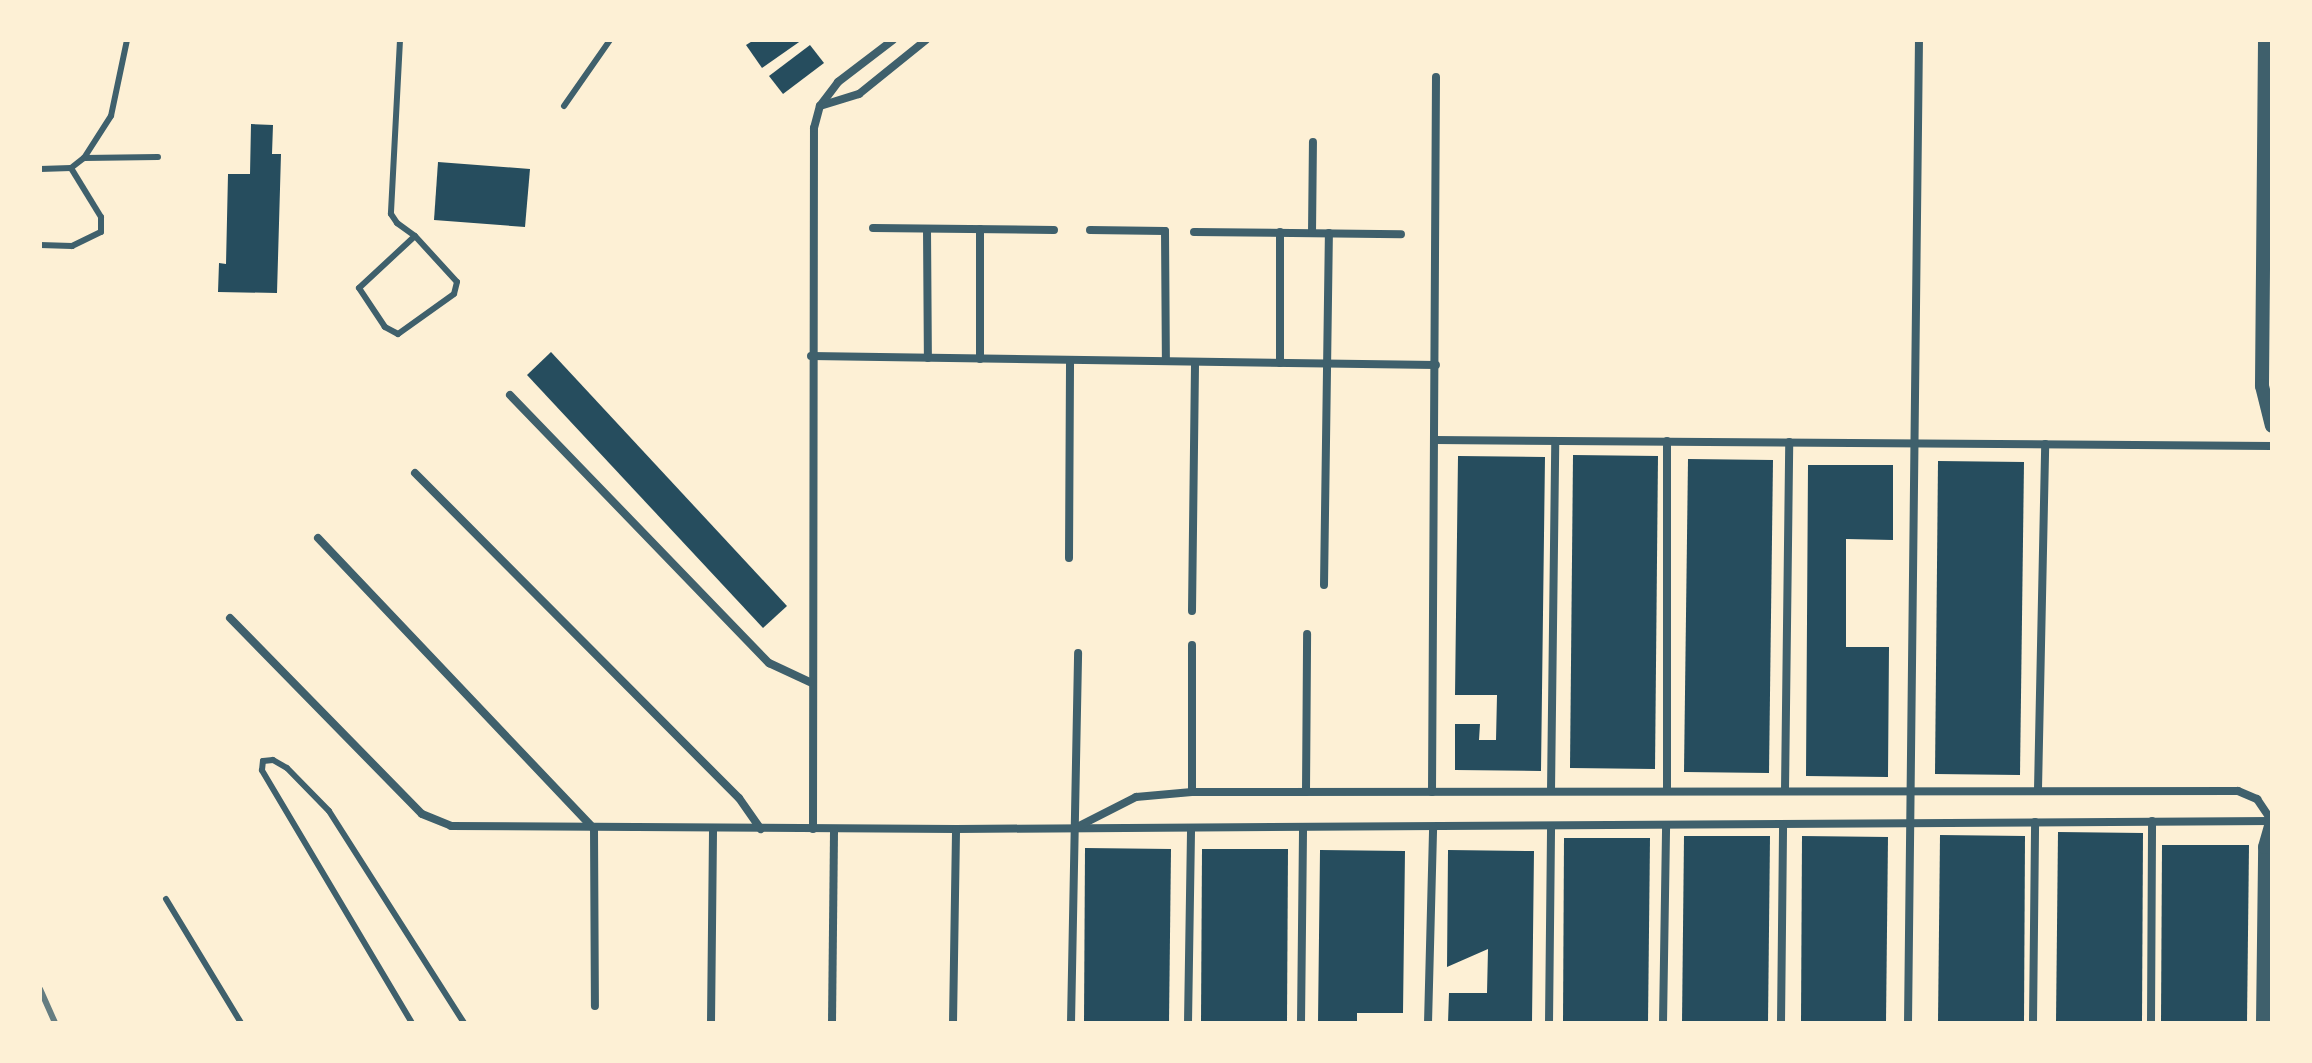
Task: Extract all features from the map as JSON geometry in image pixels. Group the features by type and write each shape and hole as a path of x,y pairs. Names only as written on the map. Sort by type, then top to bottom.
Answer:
{"street":[{"path":"813,829 813,144 820,106 838,82 893,40"},
{"path":"820,106 859,94 926,40"},
{"path":"1908,1023 1919,40"},
{"path":"2265,40 2262,386 2272,426"},
{"path":"1432,792 1436,77"},
{"path":"1312,233 1313,142"},
{"path":"873,228 1054,230"},
{"path":"927,229 928,358"},
{"path":"980,229 980,359"},
{"path":"1090,230 1165,231 1166,361"},
{"path":"1194,232 1401,234"},
{"path":"1280,232 1280,363"},
{"path":"1324,585 1329,233"},
{"path":"811,356 1436,365"},
{"path":"1069,558 1070,360"},
{"path":"1192,611 1195,362"},
{"path":"510,395 769,663 812,683"},
{"path":"1435,440 2272,446"},
{"path":"1551,791 1555,441"},
{"path":"1667,441 1667,790"},
{"path":"1785,790 1789,442"},
{"path":"2038,789 2045,444"},
{"path":"415,473 739,798 761,829"},
{"path":"318,538 594,829 595,1006"},
{"path":"230,618 422,814 451,826 956,829 2272,821"},
{"path":"1306,792 1307,634"},
{"path":"1192,645 1192,792"},
{"path":"1071,1023 1078,653"},
{"path":"1075,828 1136,797 1192,792 2238,791 2257,799 2272,821 2265,847 2263,1023"},
{"path":"2151,1023 2152,821"},
{"path":"2033,1023 2035,822"},
{"path":"1781,1023 1783,824"},
{"path":"1663,1023 1666,825"},
{"path":"1549,1023 1551,826"},
{"path":"1301,1023 1303,827"},
{"path":"1428,1023 1433,827"},
{"path":"1188,1023 1191,828"},
{"path":"711,1023 713,829"},
{"path":"832,1023 834,829"},
{"path":"953,1023 956,829"}],"lane":[{"path":"40,169 71,168 84,158 111,116 127,40"},
{"path":"400,40 391,214 415,236 454,276 457,287 398,334 385,327 359,288 415,236"},
{"path":"564,106 610,40"},
{"path":"84,158 158,157"},
{"path":"40,245 72,246 101,232 101,217 71,168"},
{"path":"412,1023 262,770 263,761 279,761 329,811 464,1023"},
{"path":"166,899 241,1023"}],"building":[{"path":"754,40 802,40 762,68 746,45"},
{"path":"810,45 824,63 783,94 769,76"},
{"path":"251,124 273,125 272,154 281,154 277,293 218,292 219,263 226,264 228,174 250,174"},
{"path":"438,162 530,169 525,227 434,220"},
{"path":"551,352 787,606 763,628 527,375"},
{"path":"1573,455 1658,456 1655,769 1570,768"},
{"path":"1458,456 1545,457 1541,771 1455,770 1455,724 1480,724 1479,740 1496,740 1497,695 1455,695"},
{"path":"1688,459 1773,460 1769,773 1684,772"},
{"path":"1938,461 2024,462 2020,775 1935,774"},
{"path":"1808,465 1893,465 1893,540 1846,539 1846,647 1889,647 1888,777 1806,776"},
{"path":"2058,832 2143,833 2142,1023 2056,1023"},
{"path":"1940,835 2025,836 2024,1023 1938,1023"},
{"path":"1684,836 1770,836 1768,1023 1682,1023"},
{"path":"1802,836 1888,837 1886,1023 1801,1023"},
{"path":"1564,838 1650,838 1648,1023 1563,1023"},
{"path":"2162,845 2249,845 2247,1023 2161,1023"},
{"path":"1085,848 1171,849 1169,1023 1084,1023"},
{"path":"1202,849 1288,849 1287,1023 1201,1023"},
{"path":"1320,850 1405,851 1403,1013 1357,1013 1357,1023 1318,1023"},
{"path":"1448,850 1534,851 1532,1023 1448,1023 1449,993 1487,993 1488,949 1447,967"}],"railway":[{"path":"40,989 55,1023"}]}
